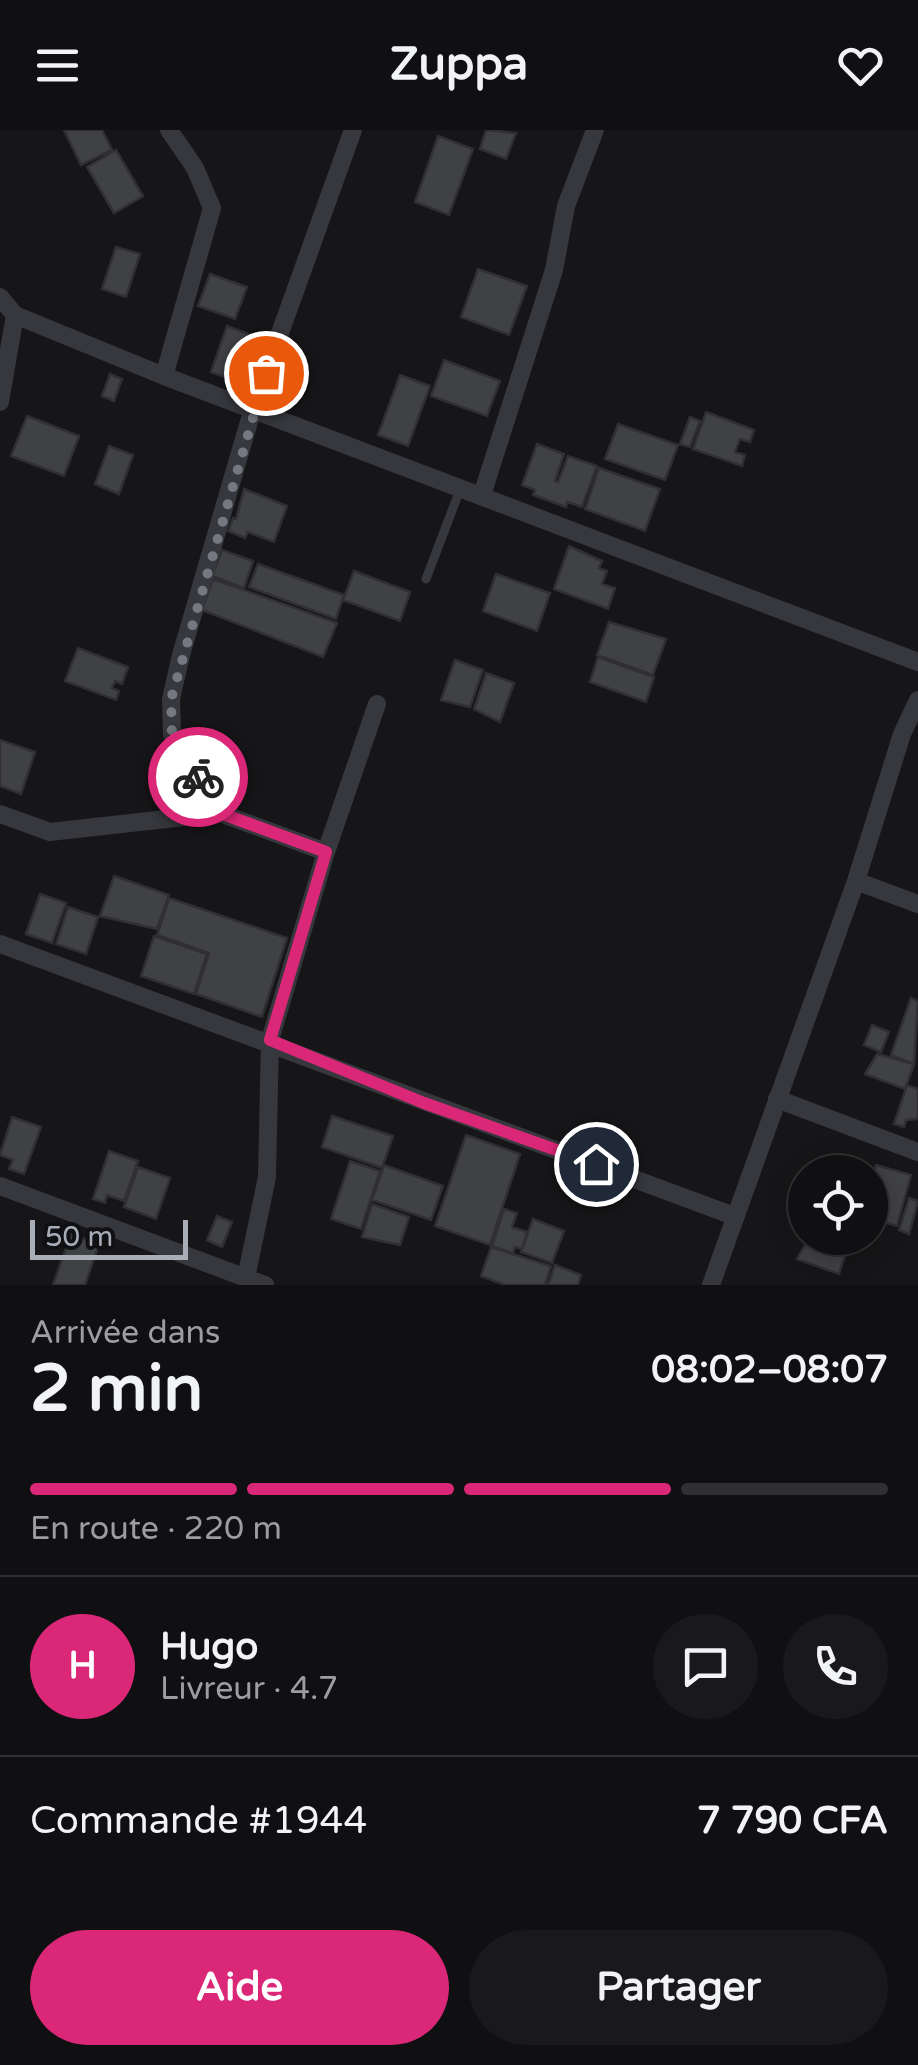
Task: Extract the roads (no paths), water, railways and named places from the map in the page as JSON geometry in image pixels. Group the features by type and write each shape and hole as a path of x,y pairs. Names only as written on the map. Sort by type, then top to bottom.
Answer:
{"street":[{"path":"164,376 212,208 195,168 169,130"},
{"path":"220,813 172,734 171,699 253,408 353,130"},
{"path":"482,495 554,270 566,206 595,130"},
{"path":"0,297 15,315 164,376 918,662"},
{"path":"0,402 15,315"},
{"path":"711,1285 856,881 902,734 918,700"},
{"path":"246,1278 267,1177 270,1040 326,852 377,704"},
{"path":"0,814 50,832 220,813 326,852"},
{"path":"856,881 918,904"},
{"path":"0,944 270,1040 424,1103 734,1216"},
{"path":"777,1099 918,1152"},
{"path":"0,1186 266,1285"}],"lane":[{"path":"426,580 460,487"}]}
